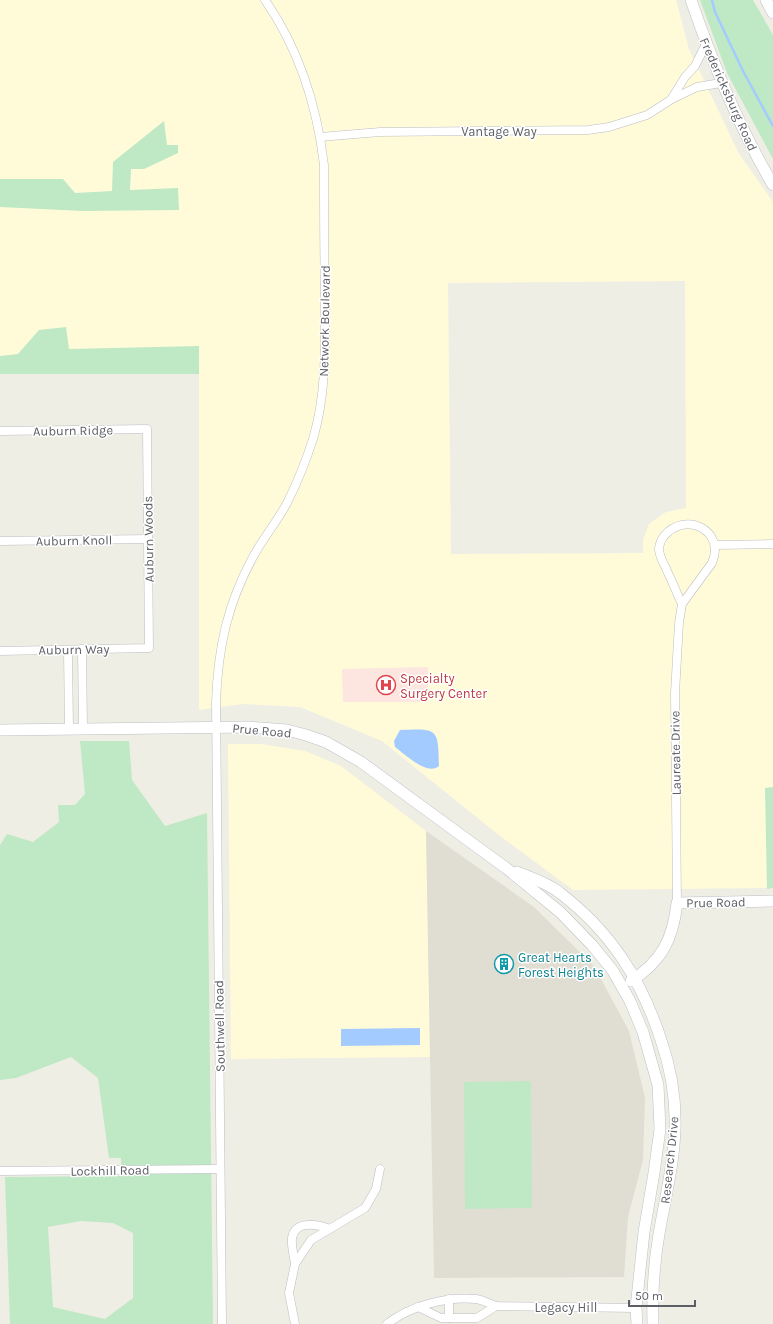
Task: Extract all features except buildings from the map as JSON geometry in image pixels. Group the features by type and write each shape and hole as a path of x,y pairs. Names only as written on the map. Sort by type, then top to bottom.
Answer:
{"main road":[{"name":"Fredericksburg Road","path":"691,0 721,83 754,153 773,185"},
{"path":"766,0 773,13"},
{"path":"754,153 773,170"},
{"name":"Prue Road","path":"0,730 249,727 287,730 326,742 361,762 506,868 560,912 578,929 623,986 636,978 660,955 667,944 672,931 677,903 773,902"},
{"name":"Prue Road","path":"506,868 560,892 611,941 636,978"},
{"name":"Research Drive","path":"636,978 656,1023 670,1066 674,1092 675,1129 670,1176 660,1230 653,1290 653,1324"},
{"name":"Research Drive","path":"623,986 643,1032 658,1085 660,1129 646,1221 636,1308 637,1324"},
{"path":"646,1221 655,1215 660,1201 668,1154 673,1147 669,1136 668,1107 666,1097 658,1085"},
{"path":"647,1324 643,1312 636,1308 646,1295 648,1266 653,1240 660,1230"}],"street":[{"name":"Network Boulevard","path":"216,727 217,672 229,612 240,583 253,556 286,504 303,468 313,437 321,404 326,353 324,165 320,137 305,77 288,41 265,0"},
{"name":"Vantage Way","path":"672,99 684,77 695,66 706,44"},
{"name":"Vantage Way","path":"320,137 380,132 588,130 609,127 647,116 672,99 696,87 721,83"},
{"name":"Auburn Ridge","path":"0,431 147,429"},
{"name":"Auburn Woods","path":"147,429 149,648"},
{"name":"Laureate Drive","path":"677,903 675,693 682,604 662,562 659,549 661,540 667,532 678,525 688,524 698,525 707,530 715,545"},
{"name":"Auburn Knoll","path":"0,541 148,539"},
{"path":"682,604 712,563 715,557 715,545 773,544"},
{"name":"Auburn Way","path":"0,651 149,648"},
{"path":"82,649 83,730"},
{"path":"68,650 69,730"},
{"path":"68,684 82,684"},
{"name":"Southwell Road","path":"216,727 222,1324"},
{"name":"Lockhill Road","path":"0,1171 220,1169"},
{"path":"295,1264 311,1240 365,1208 376,1189 380,1169"},
{"path":"295,1324 289,1293 295,1264 292,1238 299,1227 307,1225 318,1225 330,1229"},
{"path":"448,1299 449,1318"},
{"name":"Legacy Hill","path":"387,1324 398,1315 440,1300 448,1299 477,1299 496,1306 636,1308"},
{"path":"418,1308 441,1318 477,1318 496,1306"}],"shaded area":[{"path":"0,0 676,0 689,49 738,152 773,202 773,888 573,890 495,832 382,741 300,707 242,704 199,710 199,374 0,374","holes":["685,281 686,508 666,512 649,524 643,540 643,553 451,554 448,283"]},
{"name":"Specialty Surgery Center","path":"428,667 428,702 343,702 342,669"},
{"path":"228,744 261,744 305,751 341,766 426,831 430,1057 231,1059"},
{"path":"426,831 534,907 594,966 629,1031 645,1098 643,1160 628,1217 624,1277 434,1278"}],"green space":[{"path":"700,0 753,0 773,35 773,159 727,73"},
{"path":"164,121 167,145 178,145 178,153 144,169 131,169 130,190 178,188 179,210 83,211 0,207 0,179 63,179 75,193 112,191 113,162"},
{"path":"66,327 69,349 199,346 199,374 0,374 0,356 18,354 39,330"},
{"path":"80,741 129,741 132,780 165,826 207,813 213,1324 10,1324 5,1177 122,1176 121,1158 109,1158 98,1078 71,1057 16,1078 0,1080 0,845 7,834 33,842 59,822 58,805 75,805 85,794","holes":["81,1221 113,1223 133,1233 133,1298 105,1319 53,1307 48,1227"]},
{"path":"773,787 773,888 767,889 765,788"},
{"path":"531,1081 532,1208 465,1209 464,1082"}],"water":[{"path":"413,729 434,733 438,744 439,766 429,768 423,766 395,747 394,741 400,730"},
{"path":"420,1028 420,1045 341,1046 341,1029"}],"waterway":[{"path":"712,0 715,12 743,71 773,126"}],"place":[{"name":"Specialty Surgery Center","path":"386,685"},
{"name":"Great Hearts Forest Heights","path":"504,964"}]}
